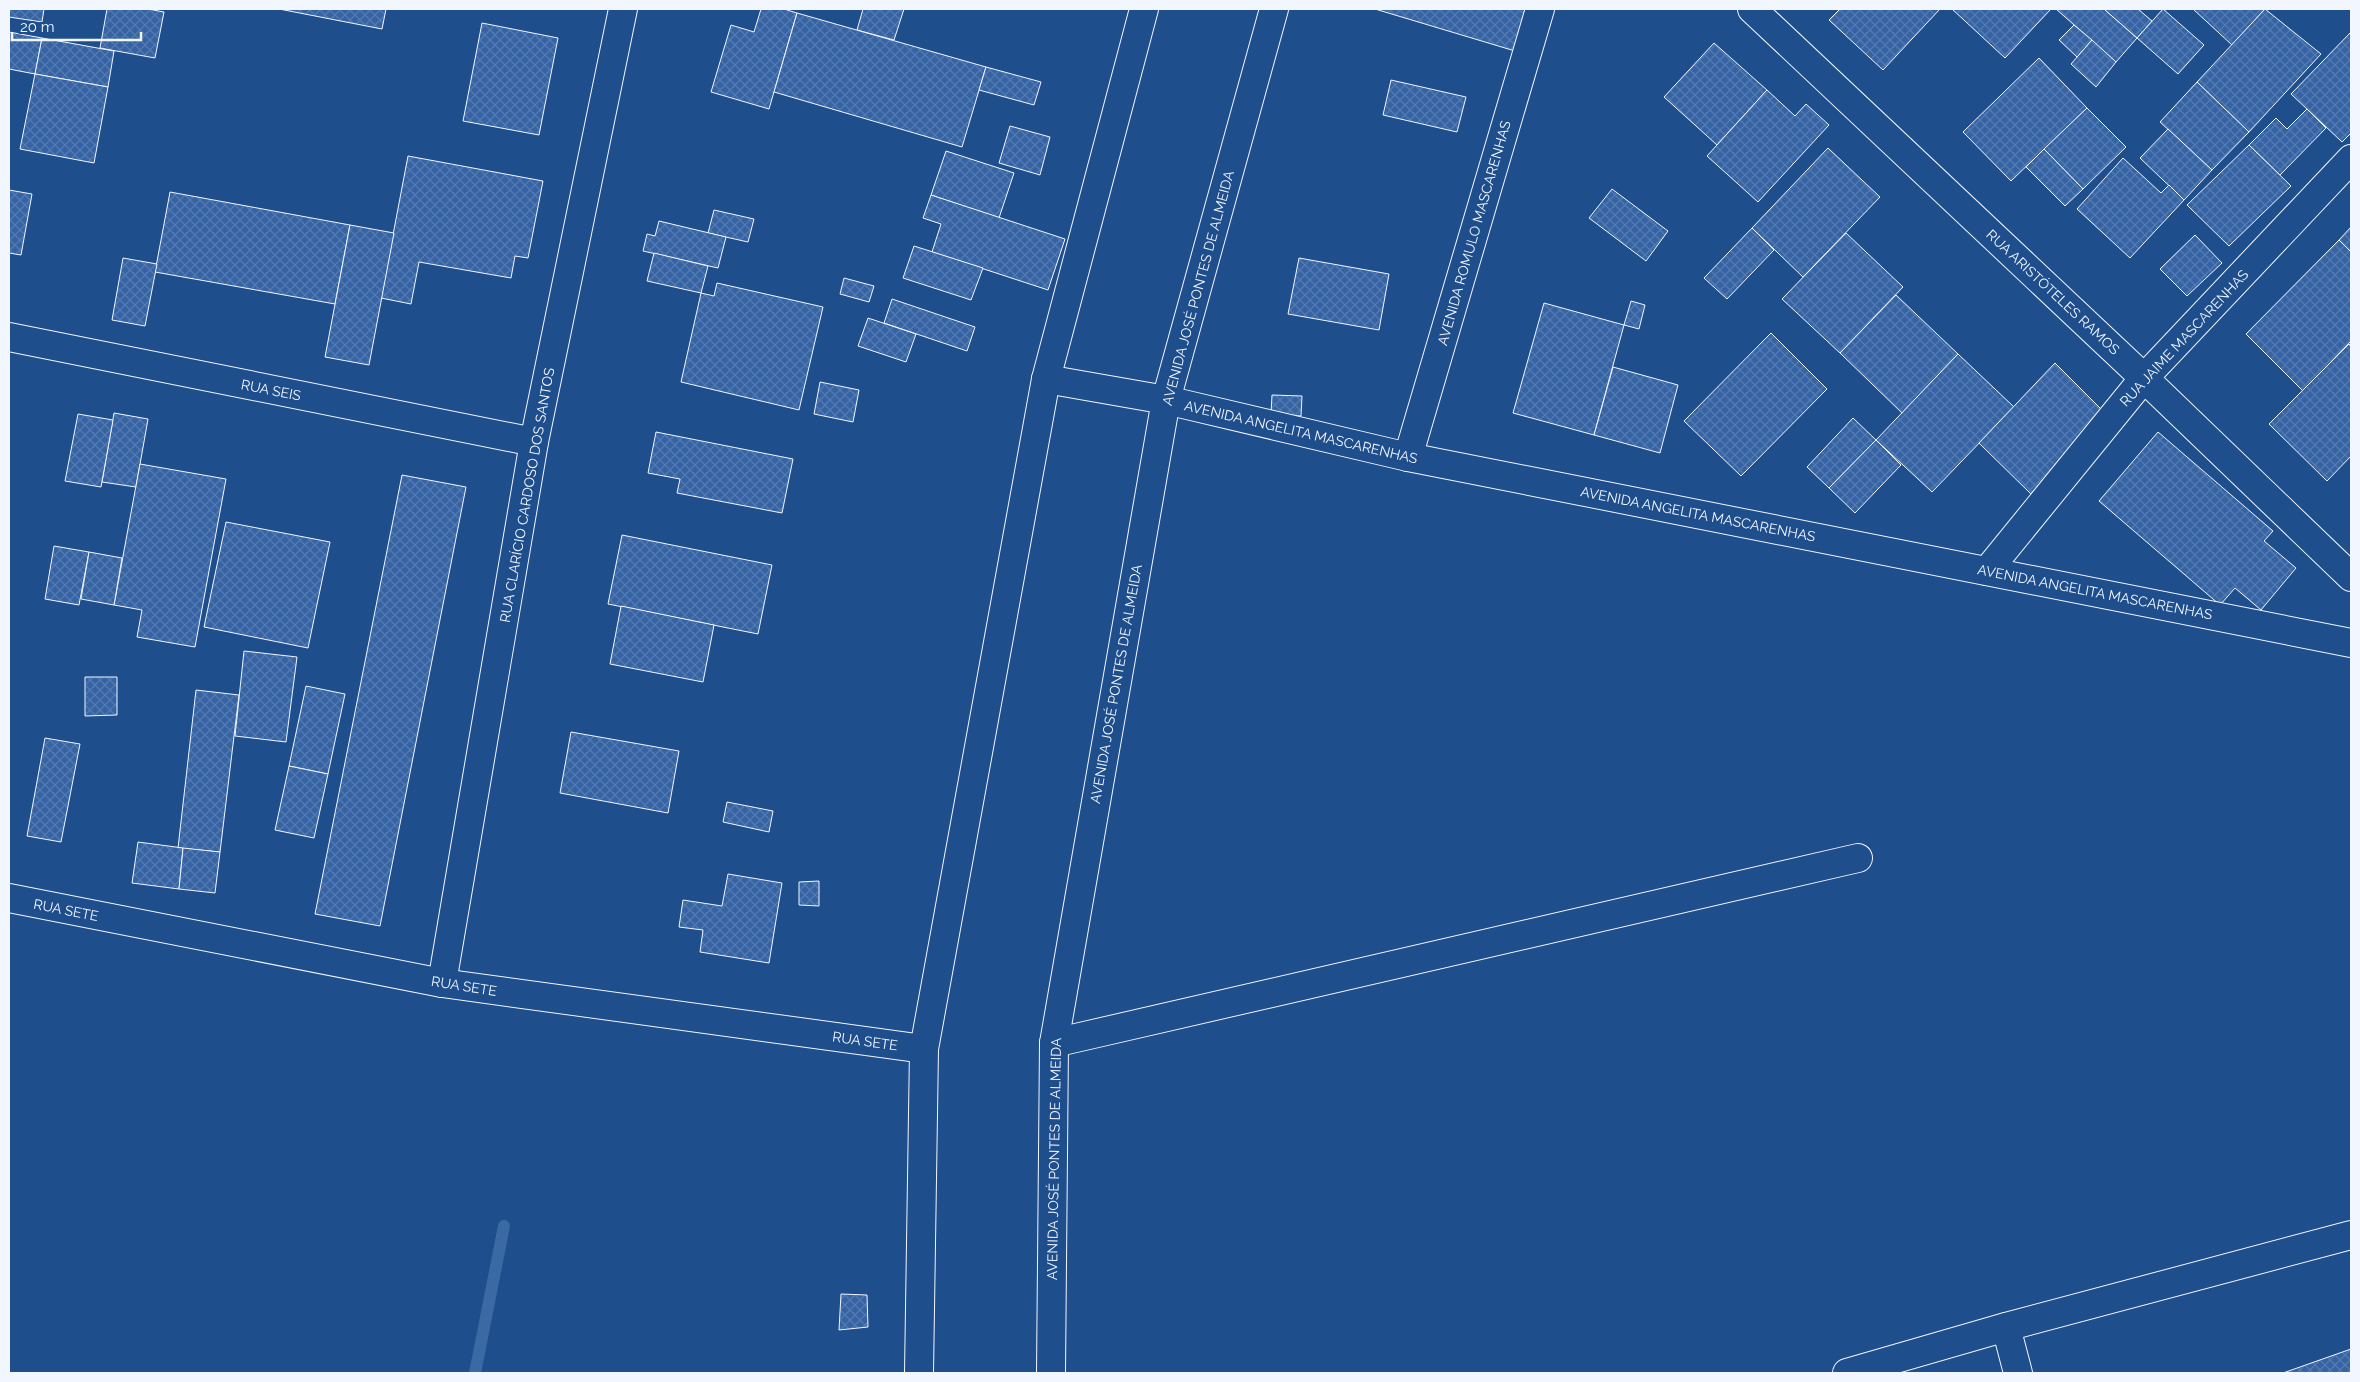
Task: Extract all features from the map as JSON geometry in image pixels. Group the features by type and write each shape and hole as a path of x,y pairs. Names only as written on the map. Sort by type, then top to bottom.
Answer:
{"street":[{"name":"RUA CLARÍCIO CARDOSO DOS SANTOS","path":"442,983 534,442 623,9"},
{"path":"918,1373 924,1049 1046,378 1144,9"},
{"name":"AVENIDA JOSÉ PONTES DE ALMEIDA","path":"1051,1373 1054,1043 1166,400 1274,9"},
{"name":"AVENIDA ROMULO MASCARENHAS","path":"1408,457 1540,9"},
{"name":"RUA ARISTÓTELES RAMOS","path":"1752,9 2144,378 2351,577"},
{"name":"RUA JAIME MASCARENHAS","path":"1988,571 2144,378 2351,159"},
{"name":"RUA SEIS","path":"9,337 534,442"},
{"name":"AVENIDA ANGELITA MASCARENHAS","path":"1046,378 1166,400 1408,457 2351,642"},
{"path":"1054,1043 1858,858"},
{"name":"RUA SETE","path":"9,898 442,983 924,1049"},
{"path":"1847,1373 2006,1327 2351,1235"},
{"path":"2006,1327 2018,1373"}],"building":[{"path":"9,9 44,9 42,22 9,17"},
{"path":"107,9 148,9 164,12 155,58 100,48"},
{"path":"279,9 386,9 382,29"},
{"path":"761,9 784,9 797,13 769,109 711,92 731,25 754,32"},
{"path":"863,9 904,9 894,40 857,30"},
{"path":"1375,9 1528,9 1515,51"},
{"path":"1840,9 1940,9 1883,70 1829,20"},
{"path":"1952,9 2051,9 2005,58"},
{"path":"2056,9 2104,9 2137,38 2116,62"},
{"path":"2104,9 2138,9 2152,21 2137,38"},
{"path":"2163,9 2204,45 2178,74 2137,38"},
{"path":"2193,9 2265,9 2232,45"},
{"path":"2265,9 2321,54 2249,132 2197,82"},
{"path":"797,13 986,67 962,147 774,92"},
{"path":"482,23 558,38 539,135 463,121"},
{"path":"2074,25 2092,40 2077,57 2059,40"},
{"path":"9,32 42,38 35,74 9,69"},
{"path":"2351,32 2351,133 2342,142 2291,94"},
{"path":"42,38 114,51 108,87 35,74"},
{"path":"2092,40 2116,62 2096,87 2071,64"},
{"path":"1714,43 1767,90 1717,145 1664,97"},
{"path":"2039,58 2087,108 2011,181 1963,132"},
{"path":"986,67 1041,82 1034,105 979,90"},
{"path":"35,74 108,87 94,163 20,149"},
{"path":"1391,80 1466,97 1457,132 1383,115"},
{"path":"2197,82 2249,132 2212,170 2160,122"},
{"path":"1767,90 1795,116 1806,104 1829,125 1758,202 1707,156"},
{"path":"2087,108 2126,147 2083,189 2044,149"},
{"path":"2307,109 2326,128 2280,175 2249,145 2276,118 2287,129"},
{"path":"1010,126 1050,137 1040,175 999,163"},
{"path":"2168,129 2212,170 2184,200 2140,158"},
{"path":"2249,145 2291,186 2229,246 2187,205"},
{"path":"1828,148 1880,197 1803,277 1752,228"},
{"path":"2044,149 2083,189 2065,206 2026,167"},
{"path":"946,151 1014,173 999,218 931,195"},
{"path":"408,156 543,181 528,258 515,256 511,278 419,262 411,304 381,298"},
{"path":"2123,158 2161,193 2169,185 2184,200 2130,258 2077,209"},
{"path":"1612,189 1668,231 1646,261 1589,218"},
{"path":"9,190 32,194 21,255 9,253"},
{"path":"170,192 350,225 335,304 155,272"},
{"path":"931,195 1065,239 1048,290 932,252 941,224 923,218"},
{"path":"714,210 754,219 748,242 708,233"},
{"path":"659,221 726,237 718,268 643,251 647,234 655,236"},
{"path":"350,225 394,233 369,365 325,357"},
{"path":"2351,227 2351,252 2339,240"},
{"path":"1752,228 1774,250 1727,299 1704,278"},
{"path":"1846,233 1903,287 1840,353 1782,299"},
{"path":"2195,235 2222,263 2187,296 2160,269"},
{"path":"2339,240 2351,252 2351,341 2303,391 2246,334"},
{"path":"914,246 983,268 971,300 903,278"},
{"path":"654,253 708,266 701,293 647,281"},
{"path":"123,258 157,264 145,326 112,320"},
{"path":"1299,258 1389,274 1379,330 1288,314"},
{"path":"844,278 874,286 869,302 840,294"},
{"path":"717,283 823,307 799,410 681,382 701,293 714,296"},
{"path":"1896,295 1958,354 1902,413 1840,353"},
{"path":"892,299 975,327 967,351 884,323"},
{"path":"1631,301 1645,305 1639,329 1624,325"},
{"path":"1544,303 1624,325 1594,435 1513,413"},
{"path":"868,318 916,334 906,362 858,346"},
{"path":"1771,333 1827,389 1741,476 1684,421"},
{"path":"2349,344 2351,347 2351,456 2327,481 2269,424"},
{"path":"1958,354 2014,407 1932,492 1876,440"},
{"path":"2055,363 2101,409 2031,494 1979,443"},
{"path":"1613,367 1678,385 1660,453 1594,435"},
{"path":"820,382 859,390 853,422 814,414"},
{"path":"1272,395 1302,396 1301,416 1271,414"},
{"path":"114,413 148,419 136,487 102,482"},
{"path":"78,414 113,420 101,487 65,481"},
{"path":"1853,418 1876,440 1829,488 1807,467"},
{"path":"656,432 793,459 782,513 677,493 680,479 648,473"},
{"path":"2158,432 2273,531 2264,541 2296,568 2261,610 2235,588 2220,605 2099,501"},
{"path":"1876,440 1901,465 1855,513 1829,488"},
{"path":"140,464 226,479 195,647 137,637 142,610 114,605"},
{"path":"402,475 466,487 380,926 315,914"},
{"path":"226,522 330,542 308,648 204,627"},
{"path":"622,535 772,565 758,634 608,604"},
{"path":"54,546 89,552 79,605 45,599"},
{"path":"89,552 122,558 114,605 81,599"},
{"path":"621,606 714,625 703,682 610,664"},
{"path":"244,651 297,657 286,742 235,736"},
{"path":"85,677 117,677 117,715 85,716"},
{"path":"306,686 345,694 328,774 289,766"},
{"path":"196,690 239,695 220,852 178,848"},
{"path":"571,732 679,751 668,813 560,793"},
{"path":"45,738 80,744 61,842 27,836"},
{"path":"289,766 328,774 314,838 275,830"},
{"path":"727,802 773,811 769,832 723,822"},
{"path":"138,842 183,848 179,889 132,883"},
{"path":"183,848 220,852 215,893 179,889"},
{"path":"728,874 782,883 769,963 700,952 703,930 679,927 683,900 722,906"},
{"path":"819,881 819,906 799,905 799,882"},
{"path":"841,1294 867,1295 868,1327 839,1330"},
{"path":"2351,1349 2351,1373 2283,1373"}],"waterway":[{"path":"475,1373 504,1226"}]}
